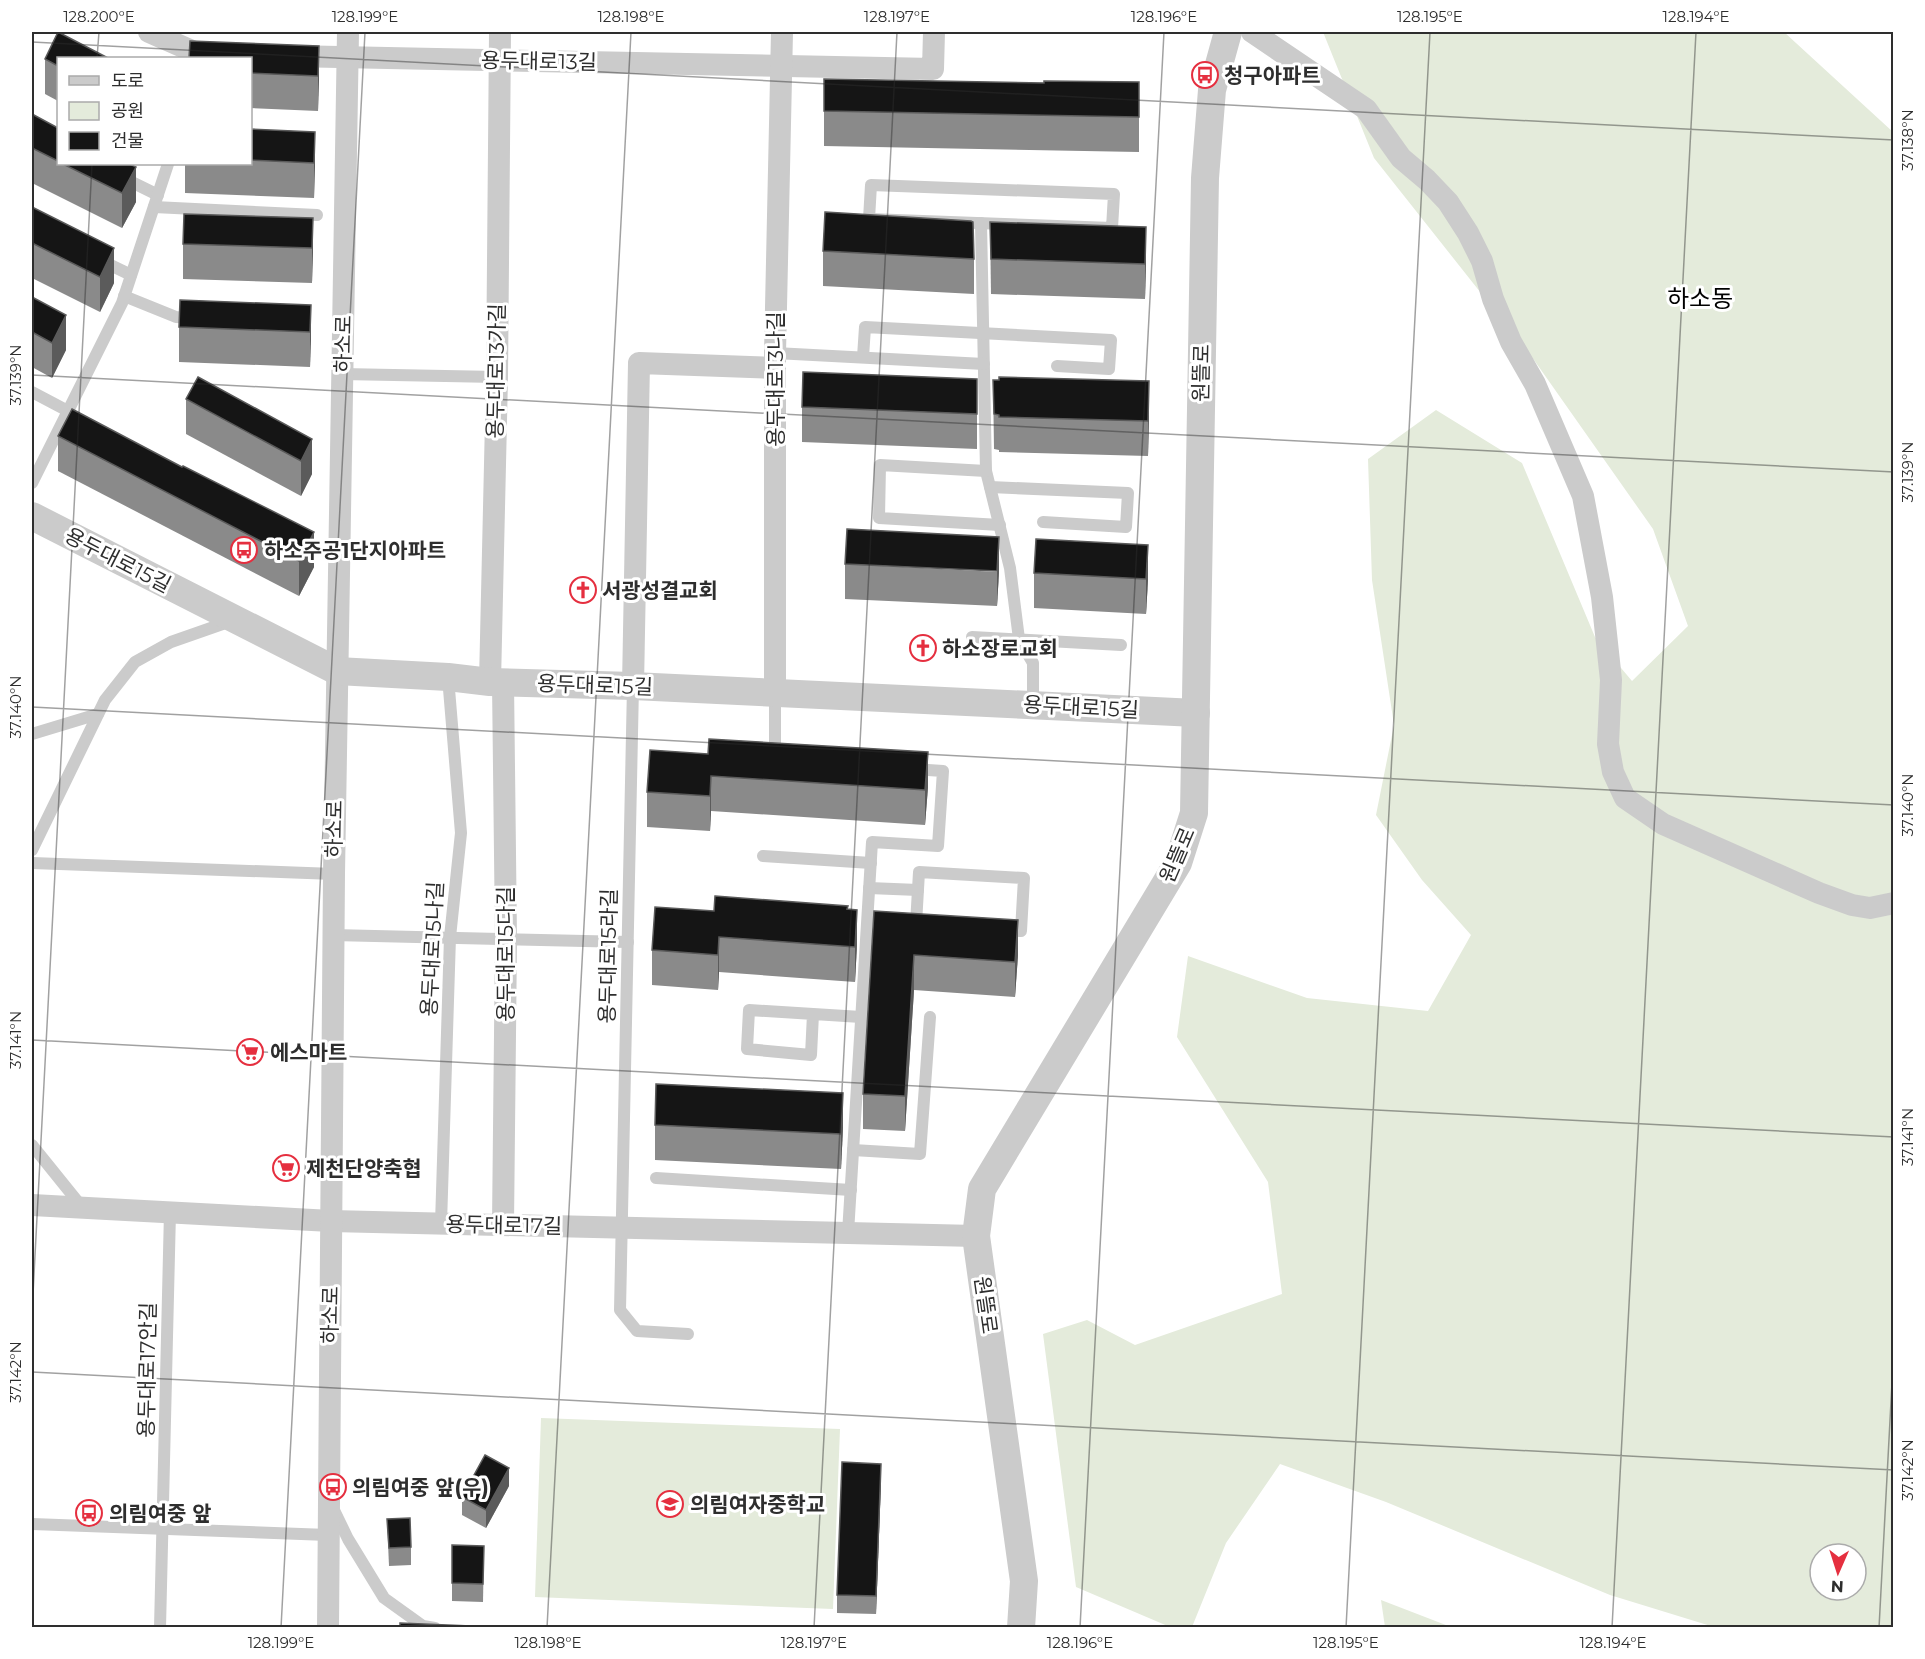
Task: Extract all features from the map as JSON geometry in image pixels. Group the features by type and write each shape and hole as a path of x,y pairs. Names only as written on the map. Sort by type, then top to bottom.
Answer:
{"street":[{"path":"149,32 199,54 233,55"},
{"name":"하소로","path":"328,1628 333,935 348,32"},
{"name":"용두대로13가길","path":"496,682 500,32"},
{"name":"용두대로13나길","path":"775,692 775,361 782,32"},
{"name":"용두대로13길","path":"268,55 933,69 934,32"},
{"name":"원뜰로","path":"1021,1628 1024,1581 976,1236 982,1189 1178,863 1194,813 1205,178 1212,90 1228,32"},
{"path":"1252,32 1366,109 1401,159 1427,180 1448,202 1468,233 1482,261 1492,299 1511,342 1535,384 1582,496 1602,597 1611,680 1608,744 1612,772 1625,798 1663,824 1820,893 1852,905 1870,908 1893,903"},
{"path":"633,686 639,363 775,361"},
{"name":"용두대로15길","path":"32,516 337,671 448,676 496,682 775,692 1196,713"},
{"name":"용두대로15다길","path":"496,682 506,939 503,1225"},
{"name":"용두대로17길","path":"32,1205 331,1221 976,1236"}],"lane":[{"path":"97,165 156,201 317,215"},
{"path":"32,483 68,420 124,296 168,165"},
{"path":"871,184 1114,194 1112,228 981,223 869,219 871,184"},
{"path":"981,223 986,471 1010,568 1019,639 1033,663 1033,705"},
{"path":"91,255 131,276"},
{"path":"124,296 176,317 211,318"},
{"path":"863,357 865,327 1111,340 1109,369 1058,366"},
{"path":"775,361 863,357 984,364"},
{"path":"342,374 497,377"},
{"path":"32,392 68,420"},
{"path":"986,471 880,465 879,518 1000,525"},
{"path":"990,487 1128,493 1126,527 1043,522"},
{"path":"32,850 105,700 135,663 171,642 236,620"},
{"path":"972,637 1121,645"},
{"name":"용두대로15나길","path":"441,1224 450,937 460,833 448,676"},
{"name":"용두대로15라길","path":"633,686 620,1310 637,1331 688,1334"},
{"path":"775,692 775,760"},
{"path":"32,734 98,714"},
{"path":"848,1233 853,1150 850,1106 861,1017 861,922 869,888 872,842 938,846 943,771 898,768"},
{"path":"763,856 871,863"},
{"path":"32,863 334,874"},
{"path":"919,872 1024,878 1021,931 916,924 918,890 919,872"},
{"path":"869,888 918,890"},
{"path":"333,935 628,942"},
{"path":"813,1014 811,1055 747,1049 749,1010 813,1014 861,1017"},
{"path":"853,1150 920,1154 930,1017"},
{"path":"32,1144 82,1207"},
{"path":"657,1178 851,1190"},
{"name":"용두대로17안길","path":"160,1628 170,1212"},
{"path":"328,1498 348,1539 384,1598 423,1626 435,1628"},
{"path":"32,1524 328,1535"}],"green space":[{"path":"1323,32 1784,32 1893,132 1893,1627 1714,1627 1610,1595 1386,1502 1280,1464 1226,1543 1192,1627 1170,1627 1076,1587 1043,1334 1087,1320 1135,1345 1282,1294 1268,1182 1177,1037 1188,956 1307,998 1428,1011 1471,935 1422,880 1376,815 1394,725 1372,580 1368,459 1436,410 1522,463 1595,637 1632,681 1688,626 1653,529 1534,360 1374,158"},
{"path":"541,1418 840,1429 833,1609 535,1597"},
{"path":"1381,1600 1451,1627 1385,1627"}],"building":[{"path":"58,32 106,57 57,57 57,65 45,59"},
{"path":"190,41 319,46 318,76 252,73 252,57 189,57"},
{"path":"824,79 1044,83 1044,81 1139,82 1139,117 824,111"},
{"path":"32,114 57,127 57,160 32,148"},
{"path":"252,129 315,132 314,163 252,160"},
{"path":"65,165 132,165 136,167 122,193"},
{"path":"32,207 114,248 100,277 32,243"},
{"path":"825,212 971,221 973,222 974,259 823,251"},
{"path":"184,214 313,218 312,248 183,244"},
{"path":"990,222 1146,227 1145,264 991,259"},
{"path":"32,297 66,315 52,343 32,332"},
{"path":"180,300 311,305 310,332 179,327"},
{"path":"803,372 977,379 977,414 802,407"},
{"path":"198,377 312,439 301,461 186,399"},
{"path":"999,377 1149,381 1148,421 999,417 994,414 993,380 999,380"},
{"path":"72,409 182,467 314,532 299,561 58,436"},
{"path":"847,529 999,537 997,571 845,564"},
{"path":"1036,539 1148,545 1146,579 1034,573"},
{"path":"709,739 928,752 925,790 711,776 710,796 647,792 650,750 708,754"},
{"path":"715,896 848,906 847,909 857,910 855,947 719,937 718,955 652,950 655,907 714,911"},
{"path":"874,911 1018,920 1015,962 914,955 905,1096 863,1094"},
{"path":"656,1084 843,1093 841,1134 655,1125"},
{"path":"485,1455 509,1468 486,1510 462,1497"},
{"path":"842,1462 881,1464 876,1596 837,1595"},
{"path":"410,1518 411,1547 389,1548 387,1519"},
{"path":"452,1545 484,1546 483,1584 452,1583"},
{"path":"400,1623 495,1627 400,1628"},
{"path":"539,1626 587,1628 539,1628"}],"place":[{"name":"청구아파트","path":"1205,75"},
{"name":"하소주공1단지아파트","path":"244,550"},
{"name":"서광성결교회","path":"583,590"},
{"name":"하소장로교회","path":"923,648"},
{"name":"에스마트","path":"250,1052"},
{"name":"제천단양축협","path":"286,1168"},
{"name":"의림여중 앞(우)","path":"333,1487"},
{"name":"의림여자중학교","path":"670,1504"},
{"name":"의림여중 앞","path":"89,1513"}],"district":[{"name":"하소동","path":"1700,298"}]}
